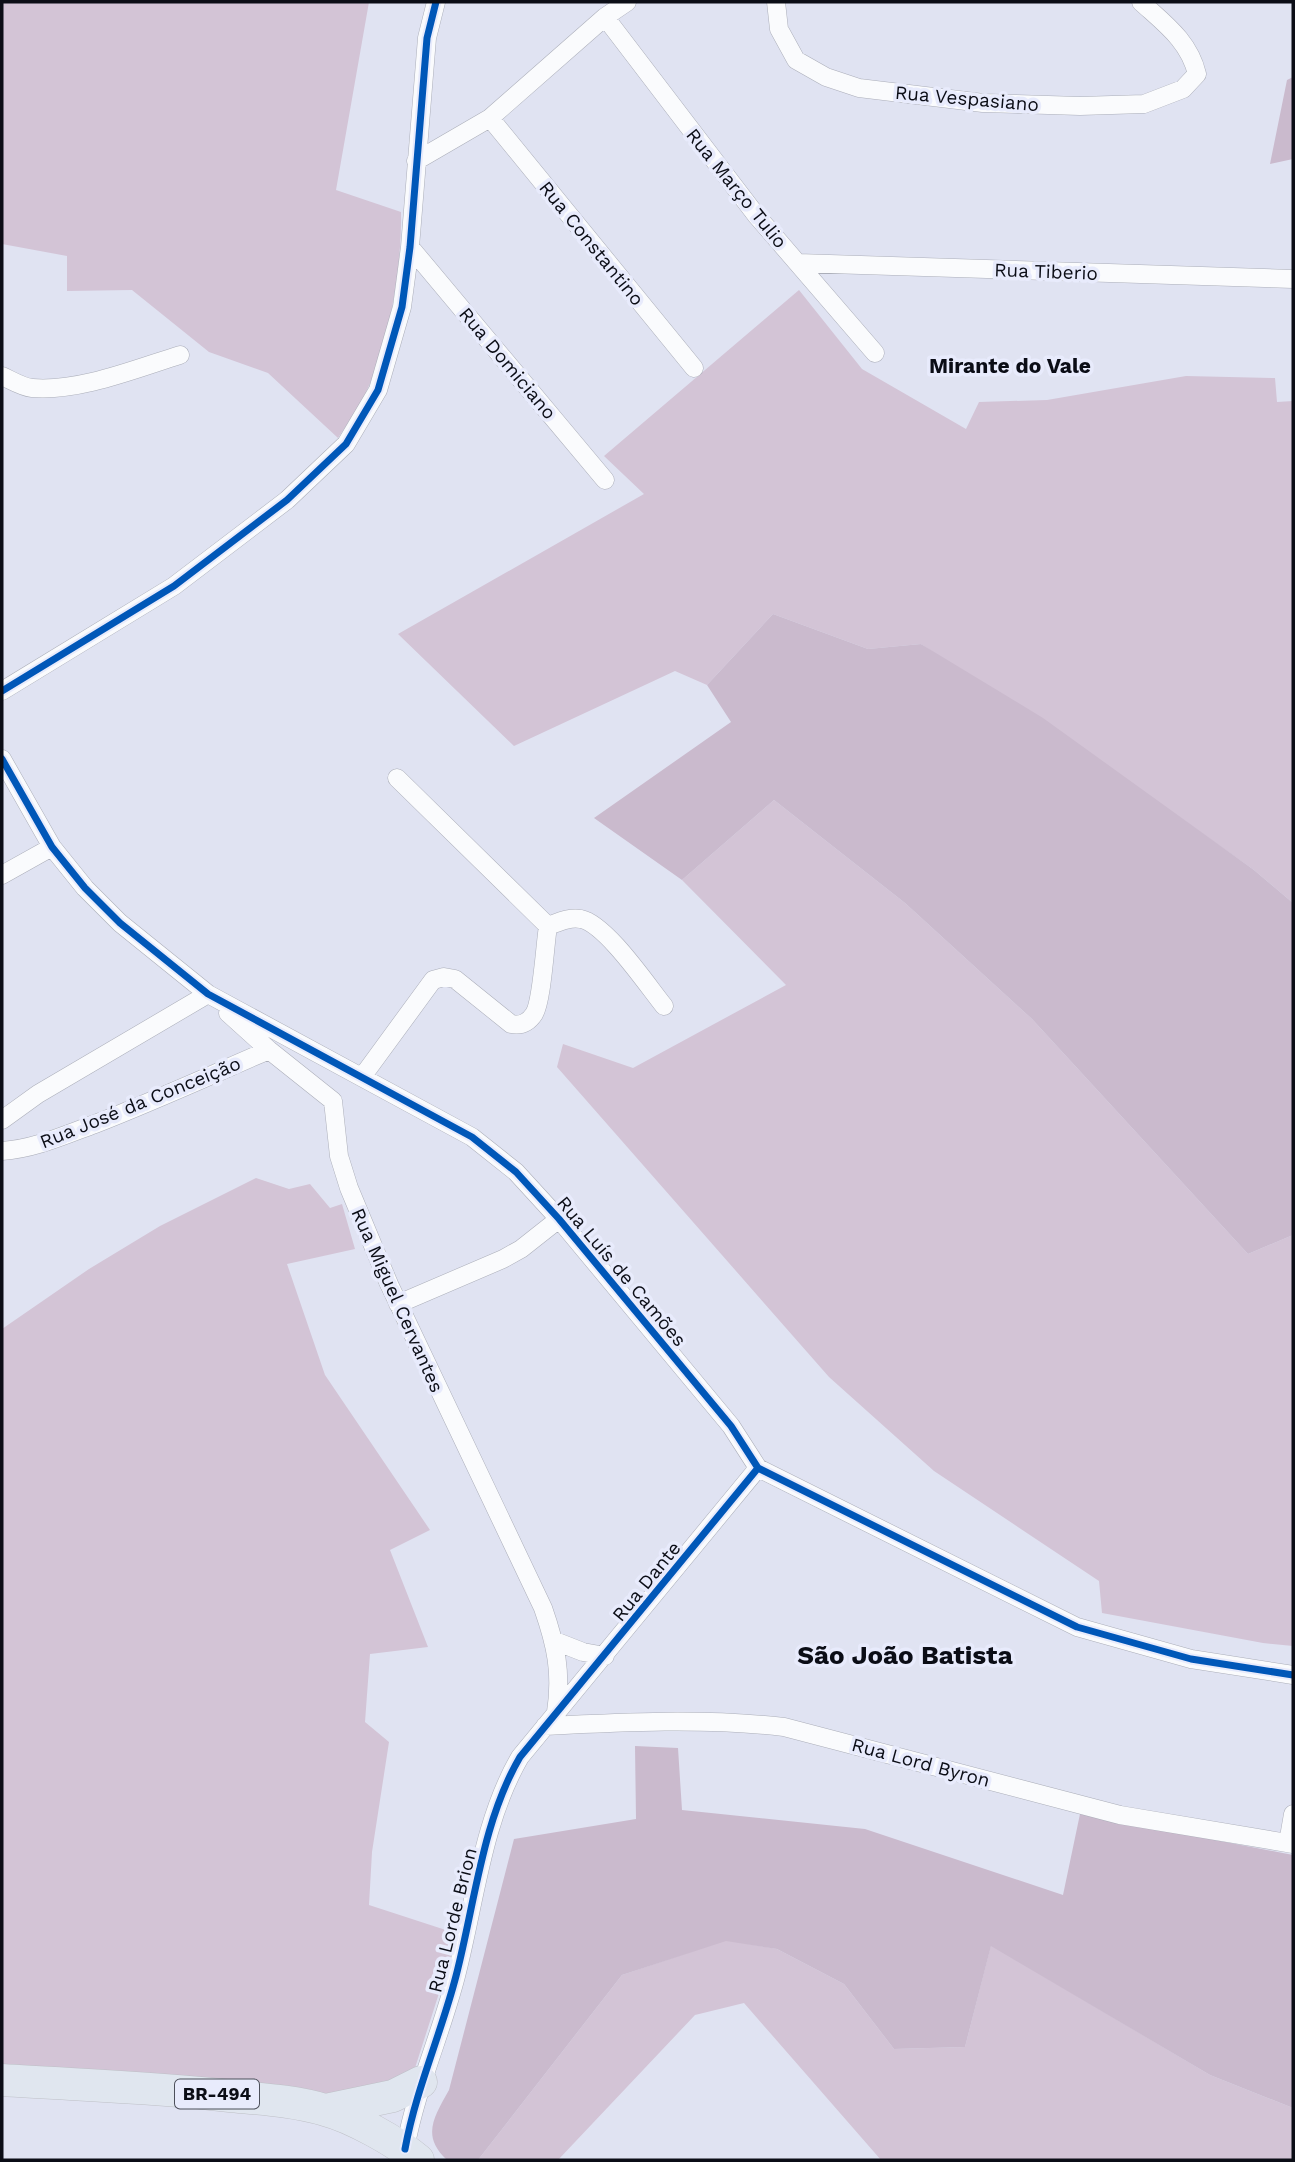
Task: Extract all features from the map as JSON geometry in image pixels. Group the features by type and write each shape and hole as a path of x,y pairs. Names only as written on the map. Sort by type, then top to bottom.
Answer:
{"highway":[{"name":"BR-494","path":"2,2080 176,2090 273,2100 326,2110 383,2136 412,2155"},
{"path":"326,2110 393,2096 421,2082"}],"street":[{"path":"2,691 174,586 287,500 346,444 377,390 402,307 410,247 427,38 436,2"},
{"path":"416,160 490,118 606,17 627,2"},
{"name":"Rua Vespasiano","path":"776,2 779,29 796,60 826,77 859,88 984,103 1080,106 1144,104 1183,89 1197,74 1193,57 1177,34 1141,2"},
{"name":"Rua Março Tulio","path":"606,17 756,215 875,353"},
{"name":"Rua Constantino","path":"490,118 694,368"},
{"name":"Rua Domiciano","path":"410,247 605,480"},
{"name":"Rua Tiberio","path":"798,263 1293,279"},
{"path":"2,386 69,386 180,355"},
{"path":"2,376 30,388"},
{"name":"Rua Luís de Camões","path":"2,759 52,847 85,888 120,923 208,995 472,1137 516,1172 559,1219 731,1426 758,1468"},
{"path":"397,778 548,926"},
{"path":"2,876 52,847"},
{"path":"548,926 564,919 581,919 598,928 664,1006"},
{"path":"362,1077 433,980 444,977 455,979 511,1024 526,1023 535,1013 539,1001 548,926"},
{"path":"2,1120 38,1094 208,995"},
{"name":"Rua Miguel Cervantes","path":"208,995 269,1050 333,1101 339,1156 349,1188 398,1304 543,1608 555,1641 559,1693 551,1719"},
{"name":"Rua José da Conceição","path":"4,1148 33,1145 87,1127 269,1050"},
{"path":"398,1304 522,1249 559,1219"},
{"path":"758,1468 1077,1627 1192,1659 1293,1675"},
{"name":"Rua Dante","path":"551,1719 758,1468"},
{"path":"555,1641 605,1656"},
{"name":"Rua Lord Byron","path":"551,1719 741,1722 784,1727 1120,1815 1291,1844"},
{"name":"Rua Lorde Brion","path":"412,2155 421,2082 439,2036 456,1977 490,1832 502,1794 520,1757 551,1719"},
{"path":"1291,1844 1293,1814"}],"shaded area":[{"path":"2,2 369,2 336,190 401,212 401,234 392,306 380,354 364,397 338,438 268,373 209,352 132,290 67,291 67,256 2,244"},
{"path":"1293,77 1293,159 1270,164 1287,80"},
{"path":"799,290 862,369 966,429 979,402 1047,400 1186,376 1275,378 1277,402 1293,401 1293,903 1254,870 1162,805 921,644 868,649 773,614 707,685 675,671 514,746 398,634 644,494 604,456"},
{"path":"773,614 868,649 921,644 1043,718 1254,870 1293,903 1293,1235 1248,1254 1032,1019 905,903 774,800 682,880 594,818 731,722 707,685"},
{"path":"774,800 905,903 1032,1019 1248,1254 1293,1235 1293,1646 1263,1643 1102,1613 1099,1581 934,1471 829,1377 557,1067 563,1044 633,1068 786,985 682,880"},
{"path":"256,1178 289,1189 310,1184 330,1208 342,1204 355,1249 287,1264 325,1375 430,1530 390,1550 428,1647 370,1654 365,1722 389,1742 372,1852 369,1905 458,1934 415,2068 366,2092 332,2095 2,2070 2,1329 89,1269 160,1226"},
{"path":"635,1746 678,1748 682,1810 865,1829 1063,1895 1080,1814 1293,1855 1293,2108 1210,2075 991,1946 965,2047 894,2049 844,1984 777,1949 726,1941 622,1975 478,2160 447,2160 434,2143 433,2126 449,2090 514,1839 636,1819"},
{"path":"726,1940 777,1949 844,1984 894,2049 965,2047 991,1945 1210,2075 1293,2108 1293,2160 881,2160 744,2003 695,2015 558,2160 478,2160 622,1975"}],"cycle path":[{"path":"2,691 174,586 287,500 346,444 378,390 402,307 410,247 427,38 436,2"},
{"path":"2,759 52,847 85,888 120,923 208,994 472,1137 516,1172 559,1219 731,1426 758,1468 1077,1627 1191,1659 1293,1675"},
{"path":"405,2149 456,1976 488,1836 507,1782 520,1757 758,1468"}],"district":[{"name":"Mirante do Vale","path":"1010,366"},
{"name":"São João Batista","path":"905,1655"}]}
